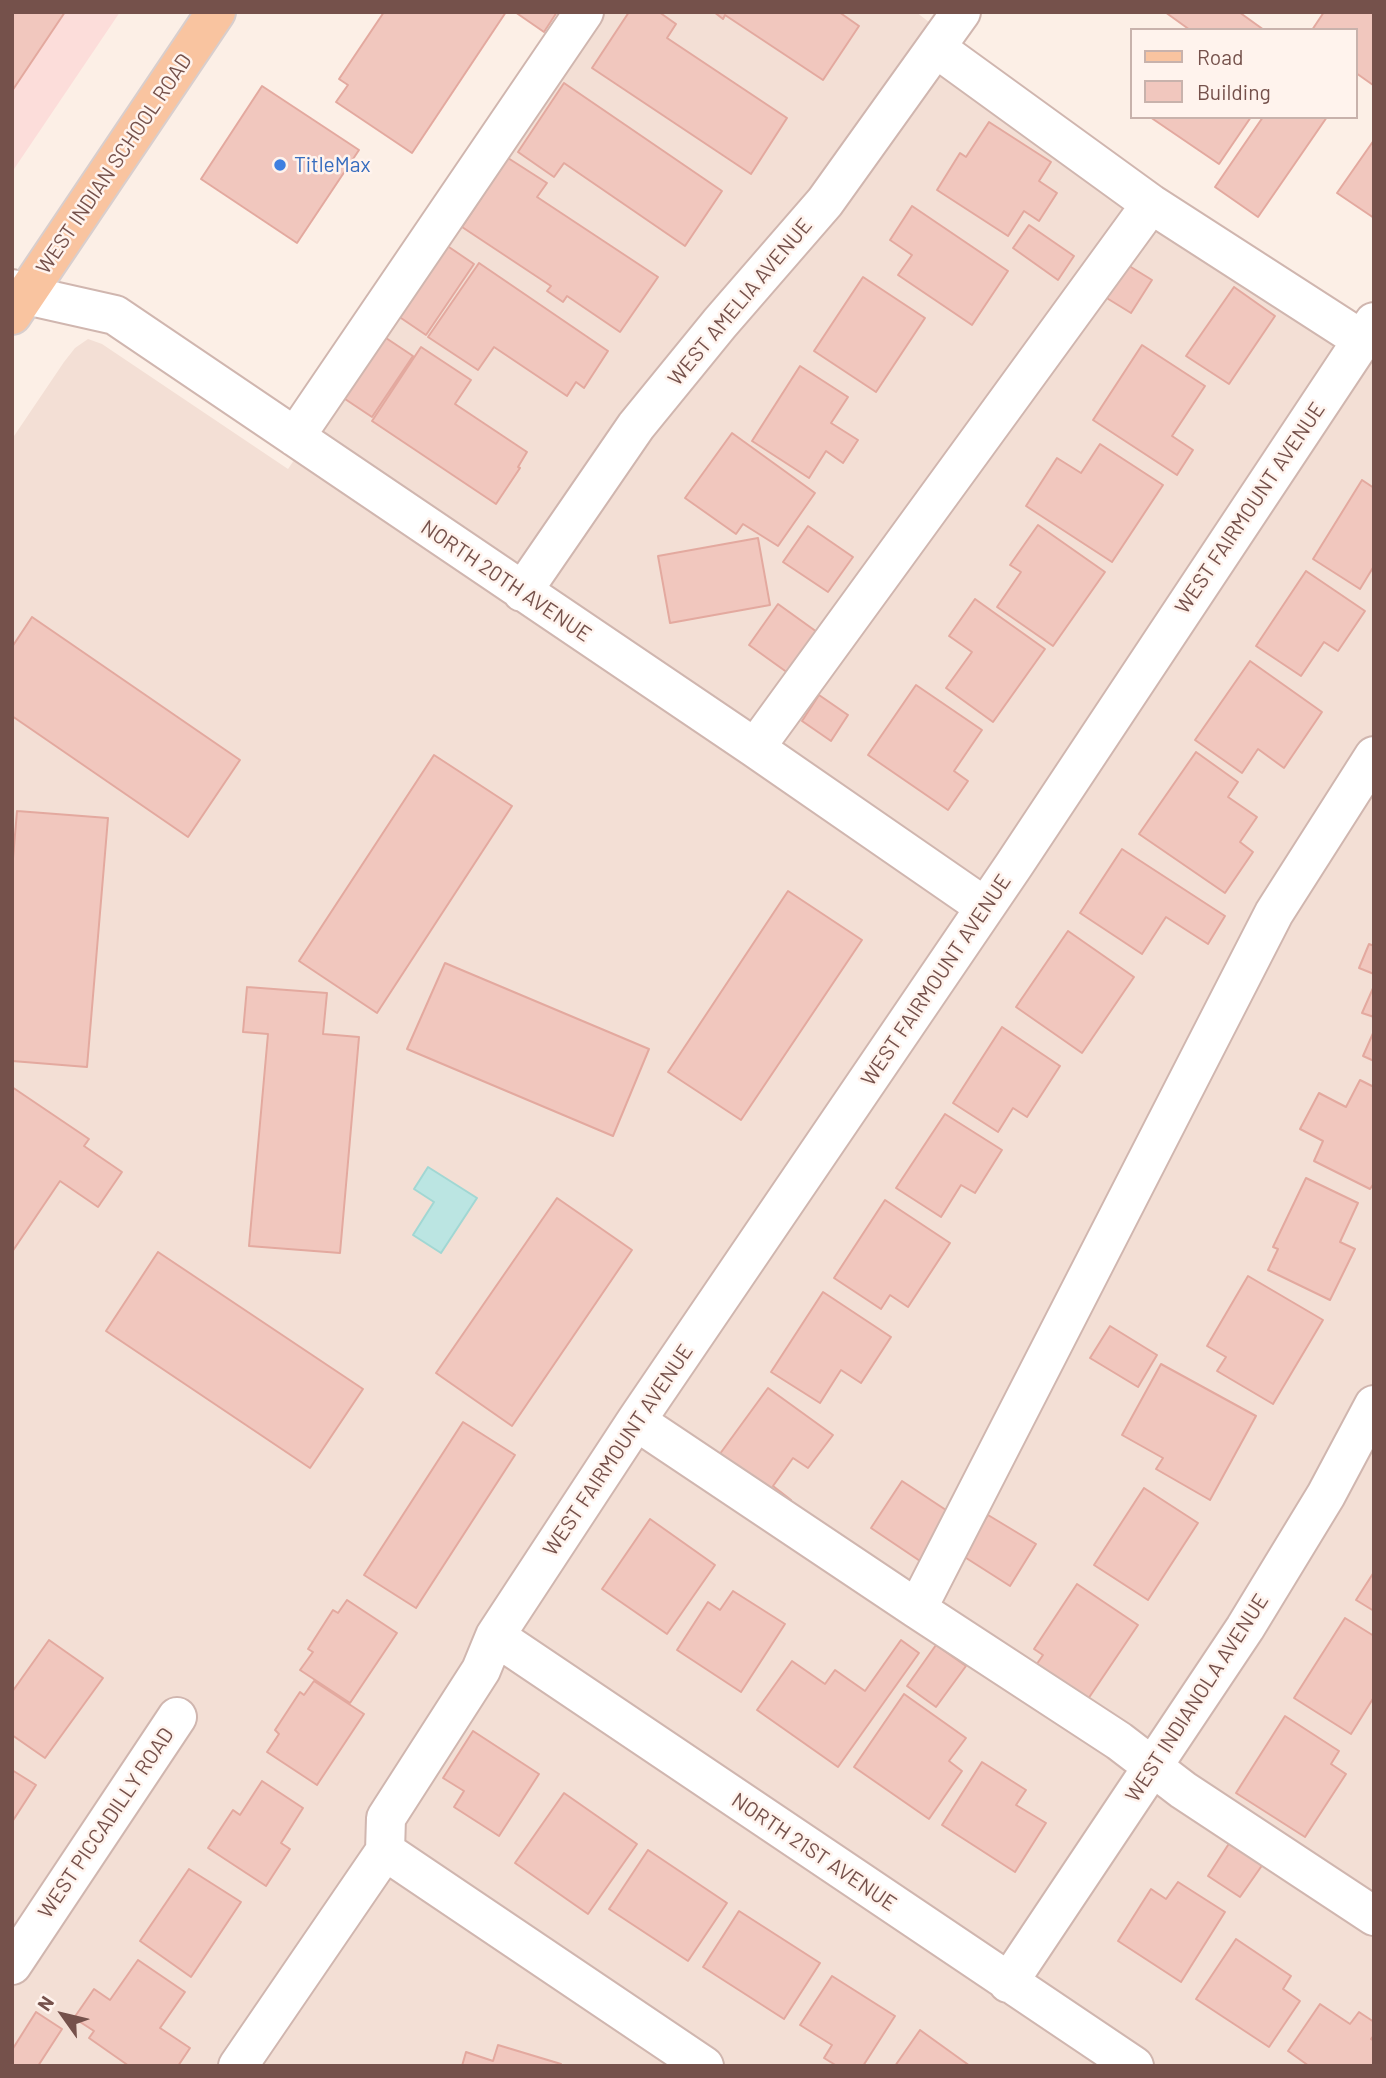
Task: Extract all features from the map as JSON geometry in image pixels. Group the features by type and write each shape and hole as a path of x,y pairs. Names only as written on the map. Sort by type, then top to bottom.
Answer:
{"main road":[{"name":"WEST INDIAN SCHOOL ROAD","path":"17,300 216,12"}],"street":[{"path":"295,437 584,12"},
{"path":"947,24 1151,204 1368,331"},
{"name":"WEST AMELIA AVENUE","path":"522,592 636,426 720,323 825,202 947,24"},
{"path":"755,748 1151,204"},
{"name":"NORTH 20TH AVENUE","path":"17,300 114,315 755,748 985,907"},
{"name":"WEST FAIRMOUNT AVENUE","path":"385,1851 386,1818 481,1670 495,1636 636,1421 985,907 1368,331"},
{"path":"917,1609 1274,913 1374,756"},
{"name":"WEST INDIANOLA AVENUE","path":"1008,1983 1252,1617 1326,1495 1374,1405"},
{"path":"636,1421 1119,1741 1183,1790 1372,1911"},
{"name":"NORTH 21ST AVENUE","path":"495,1636 1134,2066"},
{"name":"WEST PICCADILLY ROAD","path":"12,1965 177,1717"},
{"path":"238,2066 385,1851 704,2066"}],"shaded area":[{"path":"12,12 120,12 12,172"},
{"path":"600,12 916,12 969,53 1374,343 1374,2066 12,2066 12,439 64,362 75,348 88,339 102,344 288,469"}],"water":[{"path":"428,1167 477,1198 441,1253 413,1235 434,1202 414,1189"}],"building":[{"path":"12,12 65,12 12,91"},
{"path":"384,12 506,12 412,153 336,102 348,85 339,79"},
{"path":"515,12 557,12 544,32"},
{"path":"629,12 659,12 676,24 667,38 787,118 751,174 592,68"},
{"path":"714,12 839,12 859,26 823,80 725,15 723,19"},
{"path":"1165,12 1239,12 1261,28 1187,28"},
{"path":"1324,12 1374,12 1373,85 1358,74 1358,28 1313,28"},
{"path":"564,83 722,191 685,246 564,163 554,177 518,152"},
{"name":"TitleMax","path":"262,86 359,150 297,243 201,179"},
{"path":"1153,119 1250,119 1219,164"},
{"path":"1262,119 1326,119 1258,217 1215,187"},
{"path":"989,122 1051,162 1039,181 1057,193 1039,221 1024,211 1008,236 937,190 960,153 966,157"},
{"path":"1374,140 1374,218 1337,193"},
{"path":"508,158 547,183 537,197 658,277 620,332 567,296 563,302 547,291 551,286 462,227"},
{"path":"912,206 1008,271 972,325 898,275 912,255 890,240"},
{"path":"1029,225 1074,256 1058,280 1013,248"},
{"path":"446,245 474,264 426,335 398,316"},
{"path":"479,263 608,351 584,388 576,382 567,396 494,347 478,370 428,337"},
{"path":"1126,264 1152,280 1131,313 1105,297"},
{"path":"863,277 925,318 876,392 814,351"},
{"path":"1234,287 1275,316 1229,384 1186,356"},
{"path":"383,336 413,356 372,417 342,397"},
{"path":"1142,345 1205,386 1172,436 1193,450 1177,475 1093,420"},
{"path":"421,347 471,380 455,404 527,452 518,467 520,468 496,504 372,421"},
{"path":"800,366 848,397 831,423 858,440 843,463 826,451 809,478 752,441"},
{"path":"732,433 815,493 778,546 743,524 736,534 685,498"},
{"path":"1100,444 1163,485 1112,562 1026,506 1057,458 1081,473"},
{"path":"1362,480 1374,488 1374,566 1360,589 1313,559"},
{"path":"1038,525 1105,572 1053,646 997,607 1021,572 1010,565"},
{"path":"808,526 853,557 828,592 783,562"},
{"path":"758,538 770,605 670,623 658,556"},
{"path":"1306,571 1365,611 1338,651 1324,642 1301,676 1256,646"},
{"path":"975,599 1045,649 993,722 946,688 972,652 949,636"},
{"path":"778,604 817,632 788,673 749,645"},
{"path":"32,617 240,760 188,837 12,716 12,647"},
{"path":"1250,661 1322,712 1284,768 1258,749 1242,773 1195,740"},
{"path":"916,685 982,730 954,771 968,781 948,810 868,755"},
{"path":"819,695 848,715 831,741 802,721"},
{"path":"1196,752 1238,782 1228,797 1257,817 1240,842 1253,852 1225,893 1139,834"},
{"path":"434,755 512,806 377,1013 299,961"},
{"path":"17,811 108,818 87,1067 12,1061 12,870"},
{"path":"1122,849 1225,916 1208,944 1166,917 1142,954 1080,913"},
{"path":"788,891 862,940 741,1120 668,1072"},
{"path":"1068,931 1134,977 1082,1053 1016,1007"},
{"path":"1369,944 1374,946 1374,974 1359,968"},
{"path":"445,963 649,1049 613,1136 407,1049"},
{"path":"1374,986 1374,1017 1362,1013"},
{"path":"247,987 327,993 323,1034 359,1037 340,1253 249,1246 268,1034 243,1032"},
{"path":"1002,1027 1060,1066 1027,1117 1013,1108 998,1132 953,1103"},
{"path":"1374,1031 1374,1061 1363,1056"},
{"path":"1360,1080 1374,1087 1374,1183 1370,1189 1314,1161 1323,1141 1300,1129 1319,1093 1346,1107"},
{"path":"12,1087 89,1139 84,1146 122,1172 98,1207 60,1181 12,1252"},
{"path":"945,1114 1002,1150 975,1193 961,1185 941,1217 896,1188"},
{"path":"1306,1178 1358,1203 1340,1242 1355,1249 1330,1300 1268,1270 1278,1249 1273,1247"},
{"path":"557,1198 632,1250 512,1426 436,1373"},
{"path":"885,1200 950,1243 908,1307 890,1295 881,1309 834,1278"},
{"path":"158,1252 363,1389 310,1468 106,1331"},
{"path":"1248,1276 1323,1320 1273,1404 1217,1371 1226,1357 1207,1346"},
{"path":"823,1292 891,1337 861,1383 841,1370 820,1403 771,1372"},
{"path":"1110,1326 1157,1355 1138,1387 1090,1358"},
{"path":"1161,1364 1256,1416 1210,1500 1156,1469 1163,1458 1122,1435"},
{"path":"768,1388 833,1435 808,1468 793,1458 773,1486 791,1500 783,1512 714,1462"},
{"path":"463,1422 515,1455 416,1608 364,1575"},
{"path":"902,1481 952,1514 920,1561 871,1528"},
{"path":"1144,1488 1198,1523 1148,1600 1094,1565"},
{"path":"988,1515 1036,1544 1010,1586 963,1556"},
{"path":"650,1519 715,1565 667,1634 602,1589"},
{"path":"1374,1572 1374,1611 1356,1600"},
{"path":"1077,1584 1138,1625 1084,1705 1032,1671 1043,1655 1034,1649"},
{"path":"733,1591 785,1624 741,1692 677,1650 708,1602 720,1610"},
{"path":"347,1600 397,1633 350,1703 300,1670 313,1652 308,1649 333,1610 338,1613"},
{"path":"1345,1618 1374,1636 1374,1697 1351,1734 1294,1698"},
{"path":"49,1640 103,1678 45,1758 12,1735 12,1692"},
{"path":"901,1640 919,1653 838,1767 757,1710 792,1661 825,1684 835,1670 865,1691"},
{"path":"936,1645 966,1666 936,1707 907,1686"},
{"path":"314,1681 364,1714 317,1785 267,1752 279,1734 275,1730 300,1692 304,1695"},
{"path":"904,1694 966,1738 949,1761 962,1771 929,1819 854,1767"},
{"path":"1285,1716 1339,1751 1331,1764 1346,1774 1305,1837 1236,1793"},
{"path":"473,1731 539,1774 499,1836 454,1807 464,1791 443,1778"},
{"path":"982,1762 1026,1790 1016,1805 1046,1823 1015,1872 942,1825"},
{"path":"12,1770 36,1785 12,1822"},
{"path":"262,1781 303,1808 281,1843 290,1849 266,1886 208,1848 233,1810 240,1815"},
{"path":"564,1793 637,1844 588,1914 515,1863"},
{"path":"1230,1842 1263,1864 1240,1897 1208,1876"},
{"path":"648,1850 727,1903 688,1961 609,1909"},
{"path":"189,1869 241,1902 191,1977 140,1941"},
{"path":"1178,1882 1225,1912 1181,1982 1118,1941 1151,1889 1166,1899"},
{"path":"739,1911 820,1963 784,2019 703,1967"},
{"path":"1236,1939 1291,1976 1283,1989 1300,2001 1269,2047 1196,1999"},
{"path":"138,1960 185,1992 160,2028 190,2048 178,2066 129,2066 89,2038 94,2031 74,2018 94,1989 110,2000"},
{"path":"832,1976 895,2016 863,2066 837,2066 824,2058 832,2045 800,2025"},
{"path":"1320,2004 1350,2024 1359,2012 1374,2022 1374,2035 1371,2039 1374,2041 1374,2066 1309,2066 1288,2051"},
{"path":"36,2012 62,2029 38,2066 12,2066 12,2050"},
{"path":"920,2030 970,2066 895,2066"},
{"path":"498,2045 561,2064 462,2066 466,2052 493,2061"}],"place":[{"name":"TitleMax","path":"280,165"}]}
